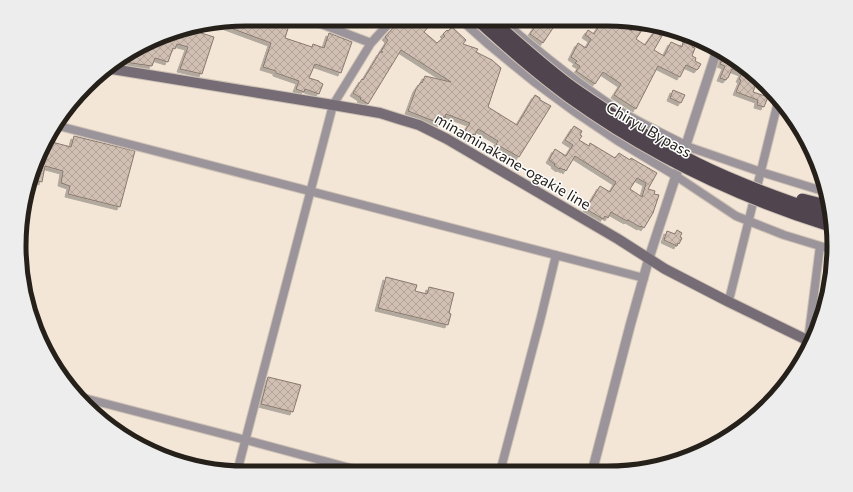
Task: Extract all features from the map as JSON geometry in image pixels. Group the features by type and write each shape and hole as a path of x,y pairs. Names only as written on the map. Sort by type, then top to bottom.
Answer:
{"highway":[{"name":"Chiryu Bypass","path":"484,26 511,51 569,97 667,158 696,173 744,194 826,225"},
{"name":"Chiryu Bypass","path":"499,26 574,88 670,149 697,163"},
{"path":"667,158 693,176 717,189 771,212 827,232"},
{"path":"697,163 791,196 823,204"},
{"path":"697,163 745,184 824,213"}],"main road":[{"name":"minaminakane-ogakie line","path":"114,69 380,114 432,131 649,258 665,269 805,340"}],"street":[{"path":"326,26 371,43"},
{"path":"239,466 333,105 371,43 387,26"},
{"path":"468,26 528,77 576,112 618,141 676,176 736,216 784,235 827,248"},
{"path":"508,26 538,52 588,89 646,126 686,146 761,172 820,190"},
{"path":"594,466 649,258 716,55"},
{"path":"727,301 730,296 777,106"},
{"path":"61,127 644,278"},
{"path":"809,332 820,246"},
{"path":"502,466 556,254"},
{"path":"87,399 343,466"}],"building":[{"path":"289,26 285,38 312,47 313,44 324,48 329,33 352,42 341,73 315,64 309,78 323,84 319,94 305,89 304,92 296,89 299,81 263,67 271,43 227,27"},
{"path":"395,26 429,26 424,32 437,43 445,36 443,34 452,27 466,40 463,44 478,49 476,52 492,60 501,68 488,107 517,125 535,95 540,98 540,100 551,106 519,157 496,144 498,141 478,129 475,135 473,134 470,139 463,134 470,123 446,114 445,118 443,117 441,124 408,111 416,89 421,82 422,83 425,76 451,82 401,50 368,104 353,93 362,79 363,80 380,52 383,52 381,51 388,40 385,37"},
{"path":"535,26 554,26 543,43 530,34"},
{"path":"599,26 625,26 631,31 633,28 640,29 642,30 636,39 645,45 655,31 662,36 654,50 664,56 671,42 682,47 683,42 693,45 692,47 695,48 692,56 696,58 695,61 701,64 697,70 686,65 680,77 658,66 636,109 614,95 621,84 603,72 595,84 576,71 580,66 575,63 577,61 571,57 578,43 586,48 591,39 585,35 588,30 594,34"},
{"path":"196,31 214,37 202,74 180,69 188,47 177,44 175,49 173,48 168,62 155,58 152,66 126,61 136,55 162,43 189,33"},
{"path":"722,58 741,71 756,84 753,92 768,97 764,107 757,105 758,100 736,92 742,73 732,69 726,80 720,78 725,66 720,64"},
{"path":"673,90 685,95 681,103 670,98"},
{"path":"574,126 582,131 580,135 582,136 579,140 589,146 590,143 615,158 619,153 657,173 648,189 655,191 654,194 659,195 653,213 644,228 611,212 608,218 605,216 603,219 586,209 600,186 610,192 616,182 575,156 566,171 564,169 559,169 554,165 555,164 549,160 555,149 566,156 573,145 565,140","holes":["637,178 646,183 642,197 630,189"]},
{"path":"74,136 135,151 120,207 68,194 70,186 61,183 63,171 45,166 42,182 36,181 52,142 71,147"},
{"path":"677,230 682,233 680,237 682,238 677,246 664,240 667,231 675,234"},
{"path":"386,277 417,285 415,291 427,294 429,287 454,293 449,313 451,314 448,325 378,308"},
{"path":"268,377 301,385 293,412 261,404"}]}
